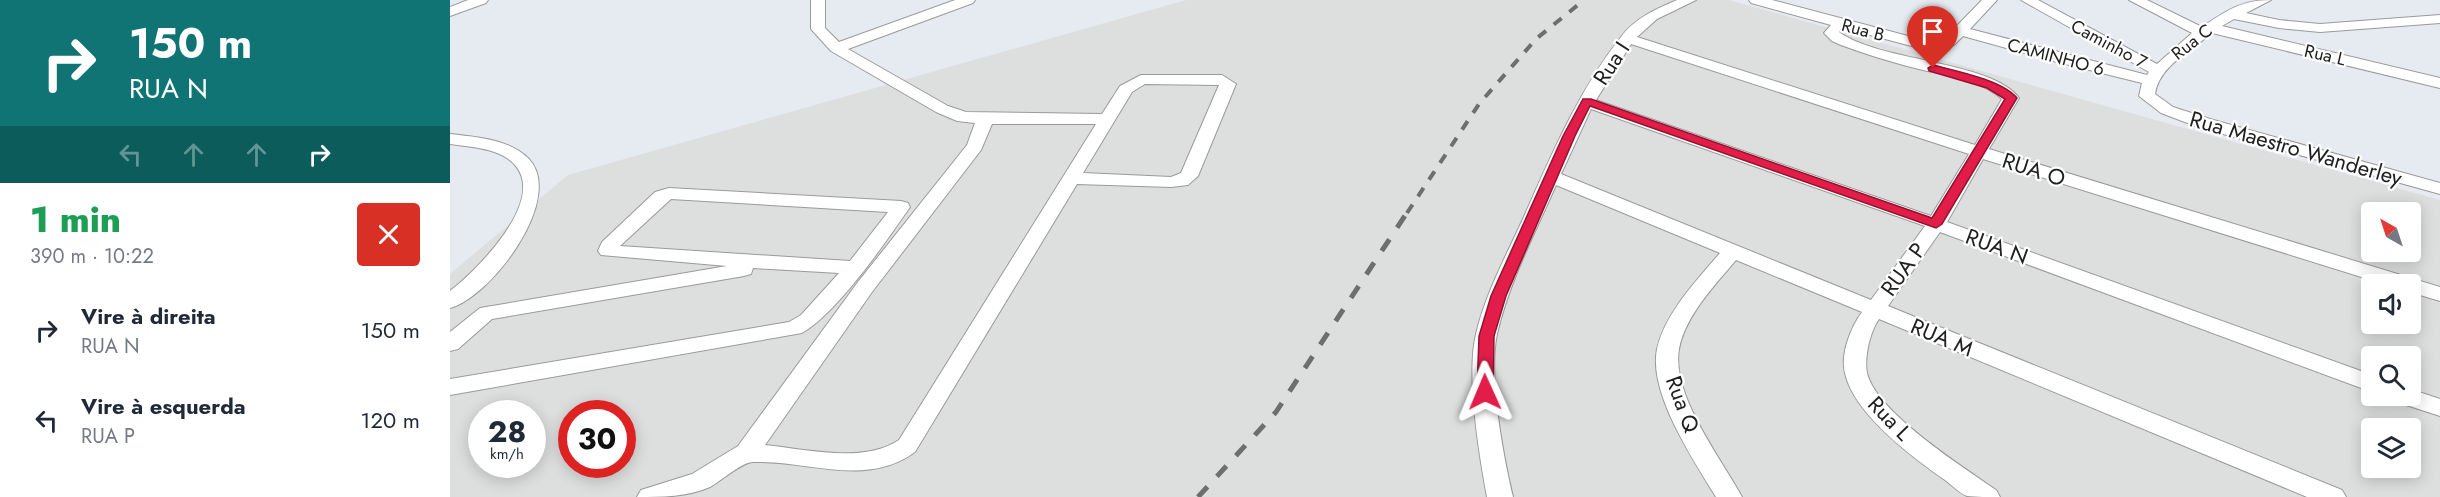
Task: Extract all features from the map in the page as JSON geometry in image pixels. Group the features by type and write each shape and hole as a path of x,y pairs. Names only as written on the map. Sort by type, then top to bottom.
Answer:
{"street":[{"path":"450,12 481,0"},
{"path":"818,0 818,29 836,48 942,110 963,117 985,119 1108,119"},
{"path":"836,48 968,0"},
{"name":"Rua I","path":"1500,497 1491,455 1484,371 1486,336 1498,296 1587,102 1627,38 1652,16 1689,0"},
{"name":"Rua B","path":"1756,0 1923,45 1949,42 1990,0"},
{"name":"Caminho 7","path":"2028,0 2154,75"},
{"name":"Rua L","path":"2136,0 2206,30 2440,83"},
{"path":"2246,5 2279,24 2320,28 2440,19"},
{"name":"Rua C","path":"2155,102 2147,96 2146,89 2154,75 2206,30 2246,5"},
{"name":"RUA P","path":"1839,24 1831,33 1837,38 1975,80 2001,90 2010,96 2011,101 1936,224 1875,309"},
{"name":"CAMINHO 6","path":"1962,30 2058,58 2154,75"},
{"name":"RUA O","path":"1627,38 1978,152 2374,274"},
{"path":"747,452 857,463 875,462 894,456 907,446 1071,178 1126,89 1141,80 1222,81 1229,86 1189,176 1182,181 1071,178"},
{"name":"RUA N","path":"1587,102 1936,224 2361,380"},
{"name":"Rua Maestro Wanderley","path":"2155,102 2167,110 2204,123 2440,189"},
{"path":"660,496 700,481 747,452 865,287 975,146 985,119"},
{"path":"450,139 474,142 513,156 524,164 532,185 521,222 503,250 476,281 450,301"},
{"name":"RUA M","path":"1552,177 2333,497"},
{"path":"450,387 794,327 808,320 855,268 901,207 672,192 662,196 609,246 608,250 775,264 855,268"},
{"name":"Rua Q","path":"1729,497 1706,460 1679,406 1669,375 1668,352 1673,334 1699,292 1733,250"},
{"path":"450,344 478,318 493,312 775,264"},
{"name":"RUA O","path":"2421,288 2440,294"},
{"name":"Rua L","path":"1875,309 1864,325 1858,343 1856,373 1863,390 1877,409 1930,457 1987,497"},
{"path":"2421,401 2440,408"}],"shaded area":[{"path":"1186,0 1729,0 2440,200 2440,497 450,497 450,274 568,175"}],"railway":[{"path":"1407,213 1479,104 1536,39 1584,0"},
{"path":"1198,497 1276,412 1408,211"}],"route":[{"path":"1485,392 1486,336 1498,296 1569,136 1587,102 1936,224 2011,98 2001,90 1933,68"}]}
